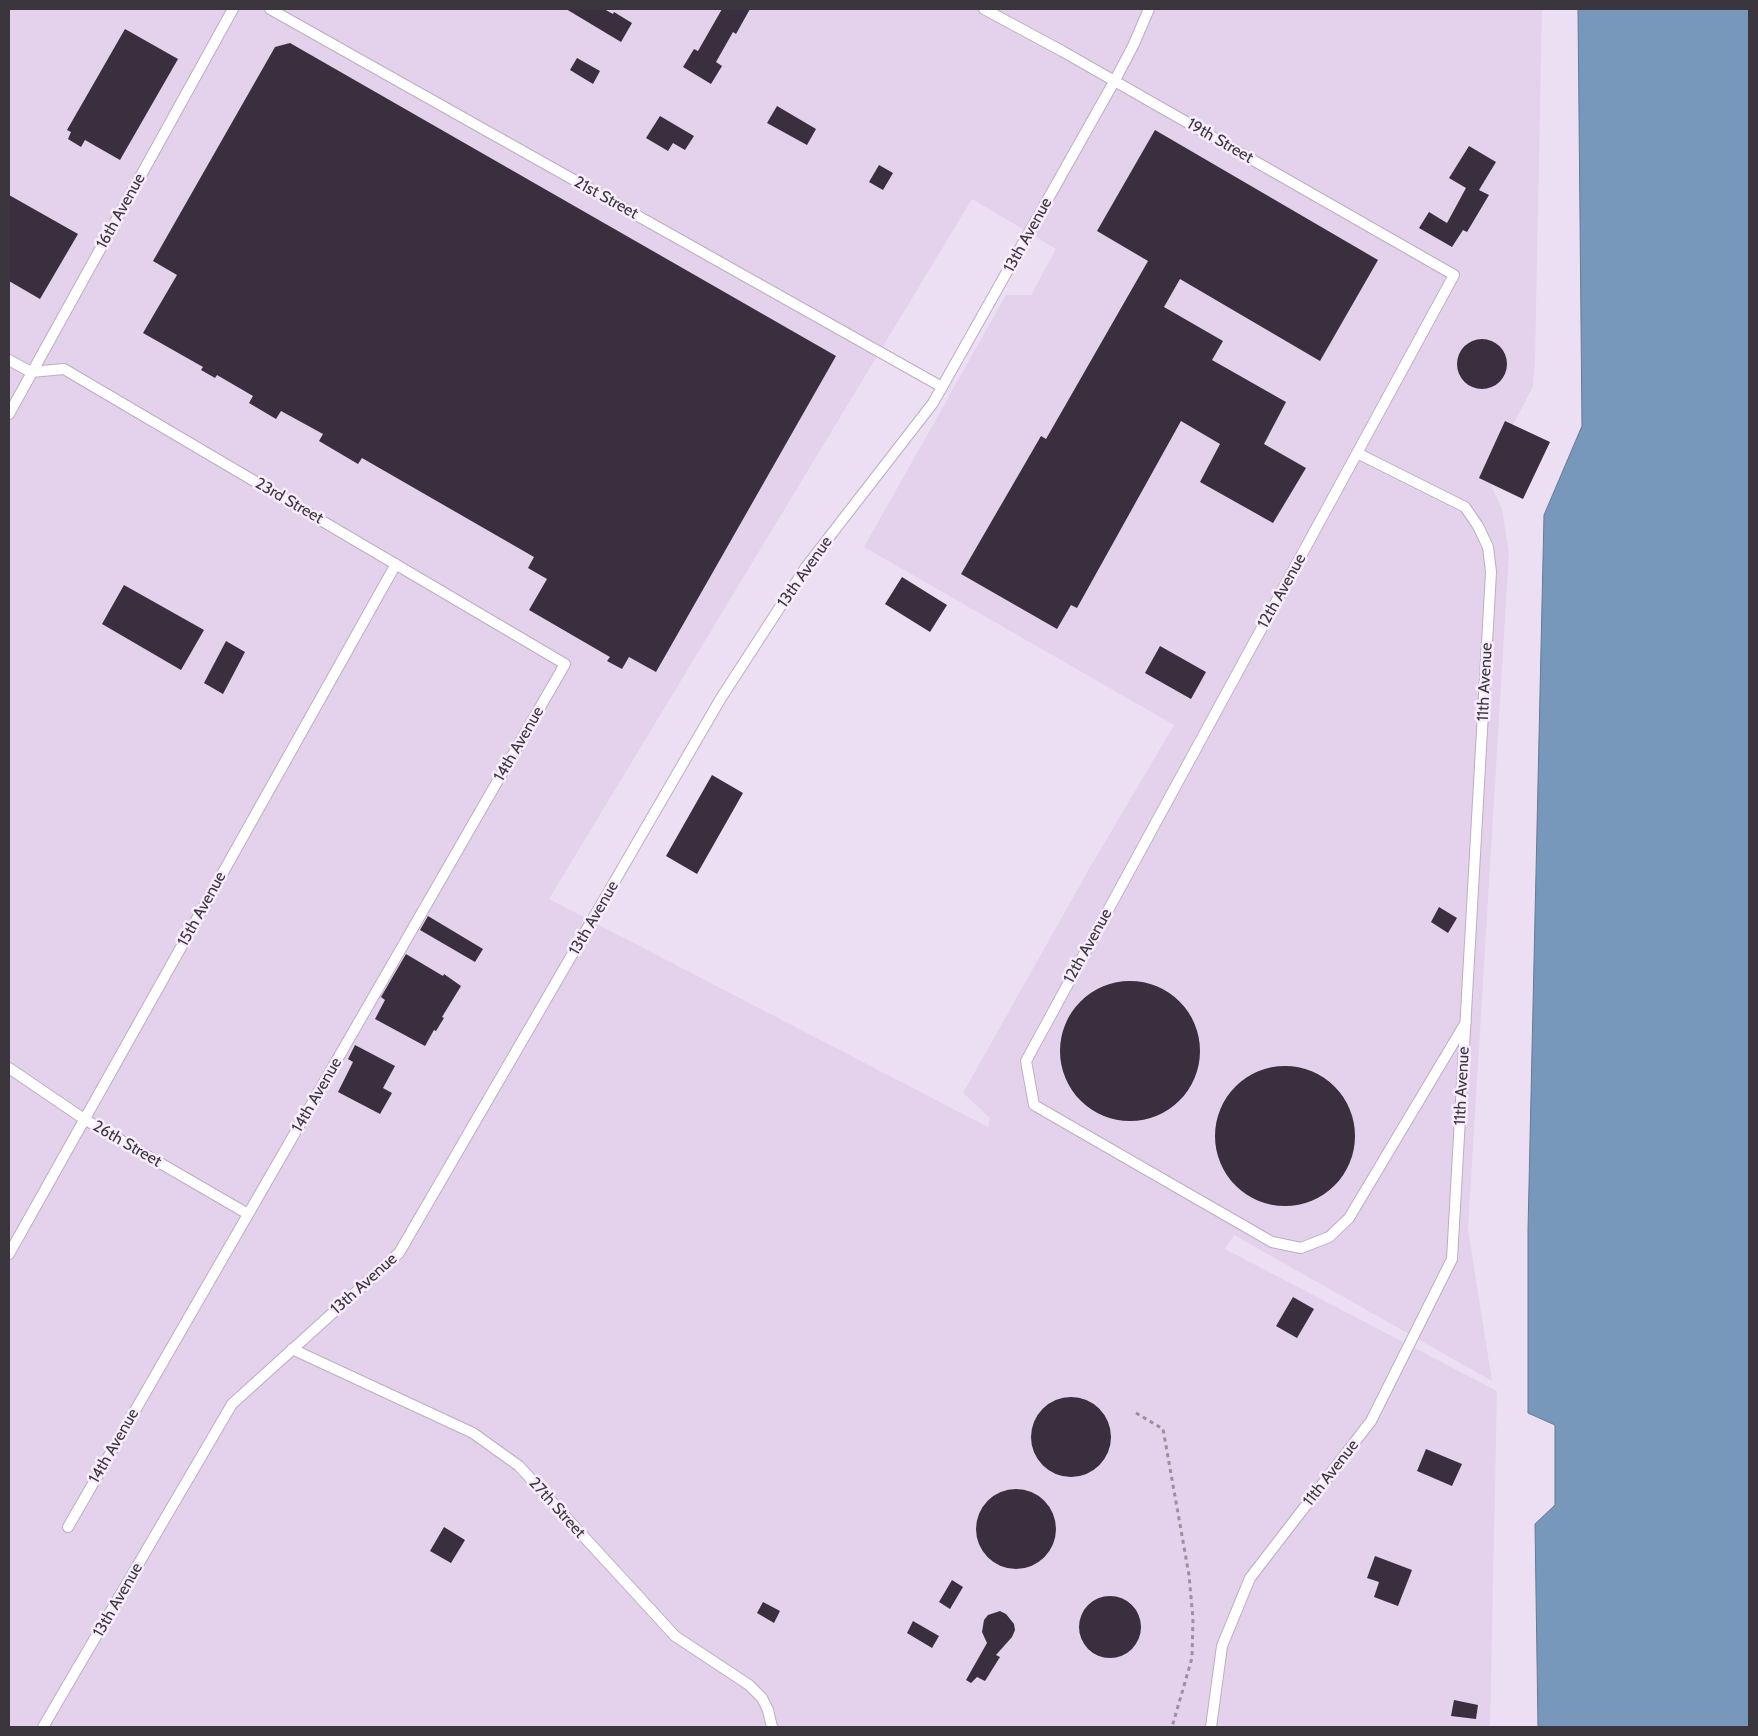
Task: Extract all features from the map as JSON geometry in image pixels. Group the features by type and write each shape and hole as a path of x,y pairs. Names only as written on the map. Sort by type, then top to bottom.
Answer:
{"lane":[{"name":"16th Avenue","path":"9,414 233,9"},
{"name":"21st Street","path":"270,9 942,387"},
{"name":"19th Street","path":"984,9 1114,80 1454,275"},
{"name":"13th Avenue","path":"44,1727 232,1404 399,1253 721,698 806,567 933,403 1114,80 1149,9"},
{"name":"12th Avenue","path":"1454,275 1026,1061 1034,1105 1272,1242 1301,1248 1329,1237 1349,1218 1466,1022"},
{"path":"9,360 31,372"},
{"name":"23rd Street","path":"31,372 64,369 565,664"},
{"name":"11th Avenue","path":"1211,1727 1222,1646 1250,1578 1371,1422 1452,1259 1491,572 1488,547 1466,507 1357,453"},
{"name":"15th Avenue","path":"9,1254 396,564"},
{"name":"14th Avenue","path":"68,1527 565,664"},
{"name":"26th Street","path":"9,1068 84,1119 248,1214"},
{"name":"27th Street","path":"292,1349 473,1434 519,1466 675,1636 748,1685 762,1698 768,1710 772,1727"}],"path":[{"path":"1136,1413 1164,1429 1189,1575 1193,1619 1192,1658 1172,1727"}],"shaded area":[{"path":"9,9 1542,9 1535,360 1533,386 1513,425 1550,442 1523,499 1491,485 1502,509 1509,553 1468,1229 1492,1381 1234,1235 1225,1249 1497,1391 1490,1727 9,1727","holes":["972,199 1056,249 1031,295 1006,295 864,547 1174,725 1089,869 963,1093 990,1118 988,1127 549,899"]}],"water":[{"path":"1578,9 1749,9 1749,1727 1538,1727 1535,1524 1555,1505 1555,1425 1528,1413 1528,1230 1544,515 1582,426"}],"building":[{"path":"566,9 604,9 613,14 614,12 632,23 621,42"},
{"path":"722,9 750,9 736,34 733,32 716,62 722,66 711,84 683,67 694,49 698,51"},
{"path":"125,29 178,59 120,160 85,140 81,147 68,139 71,132 67,130"},
{"path":"290,43 836,356 656,672 629,657 622,669 607,661 610,657 529,610 547,579 528,568 534,557 362,458 358,464 319,441 323,434 281,411 276,419 249,403 253,396 217,375 215,378 201,370 203,367 143,333 177,275 153,261 275,47"},
{"path":"577,58 600,71 593,84 570,70"},
{"path":"777,106 816,129 807,145 767,123"},
{"path":"660,116 694,136 685,150 673,143 668,151 646,138"},
{"path":"1155,130 1378,260 1320,361 1180,279 1164,307 1223,341 1212,360 1286,402 1264,444 1306,468 1273,523 1200,482 1220,444 1181,421 1077,608 1071,605 1057,629 961,574 1041,436 1046,439 1148,261 1097,231"},
{"path":"1469,146 1496,162 1479,190 1489,195 1467,232 1463,230 1452,247 1419,228 1429,212 1447,223 1466,188 1449,178"},
{"path":"879,165 893,173 883,190 869,182"},
{"path":"9,195 78,234 40,299 9,281"},
{"path":"1482,339 1491,341 1502,350 1507,364 1505,373 1496,384 1482,389 1473,387 1462,378 1457,364 1459,355 1468,344"},
{"path":"1505,421 1550,442 1523,499 1479,478"},
{"path":"902,577 947,605 930,632 885,604"},
{"path":"124,585 204,630 181,670 102,624"},
{"path":"226,641 245,652 223,694 204,683"},
{"path":"1160,646 1206,672 1191,699 1145,673"},
{"path":"712,775 743,793 697,874 666,856"},
{"path":"1439,907 1457,918 1448,933 1431,922"},
{"path":"428,916 483,949 475,962 420,930"},
{"path":"406,954 443,976 444,974 461,986 442,1017 444,1018 436,1031 434,1030 425,1046 375,1019 385,1000 381,997"},
{"path":"1130,981 1144,982 1157,986 1179,1002 1195,1024 1199,1037 1199,1065 1195,1078 1179,1100 1157,1116 1144,1120 1130,1121 1116,1120 1103,1116 1081,1100 1065,1078 1061,1065 1060,1051 1061,1037 1065,1024 1081,1002 1103,986 1116,982"},
{"path":"355,1045 395,1066 383,1088 392,1093 380,1114 338,1092 353,1062 348,1059"},
{"path":"1285,1066 1312,1072 1324,1078 1334,1087 1343,1097 1349,1109 1355,1136 1349,1163 1343,1175 1334,1185 1324,1194 1312,1200 1285,1206 1258,1200 1246,1194 1236,1185 1227,1175 1221,1163 1215,1136 1221,1109 1227,1097 1236,1087 1246,1078 1258,1072"},
{"path":"1293,1297 1314,1309 1297,1338 1276,1326"},
{"path":"1063,1397 1079,1397 1100,1408 1111,1429 1111,1445 1100,1466 1079,1477 1063,1477 1049,1471 1037,1459 1031,1445 1031,1429 1037,1415 1049,1403"},
{"path":"1426,1449 1462,1464 1452,1486 1417,1471"},
{"path":"1008,1489 1024,1489 1045,1500 1056,1521 1056,1537 1045,1558 1024,1569 1008,1569 994,1563 982,1551 976,1537 976,1521 982,1507 994,1495"},
{"path":"444,1527 465,1540 451,1563 430,1551"},
{"path":"1375,1556 1412,1570 1398,1606 1374,1597 1379,1582 1367,1578"},
{"path":"952,1580 963,1587 950,1609 939,1602"},
{"path":"1110,1596 1127,1601 1132,1605 1136,1610 1141,1627 1136,1644 1132,1649 1127,1653 1110,1658 1093,1653 1088,1649 1084,1644 1079,1627 1084,1610 1088,1605 1093,1601"},
{"path":"763,1602 780,1611 774,1623 757,1613"},
{"path":"1000,1611 1006,1614 1014,1624 1015,1630 1012,1637 996,1655 1000,1657 985,1681 977,1677 971,1683 966,1680 987,1643 982,1632 984,1620 988,1615"},
{"path":"913,1621 939,1636 932,1648 907,1633"},
{"path":"1454,1700 1478,1705 1476,1719 1451,1716"}]}
